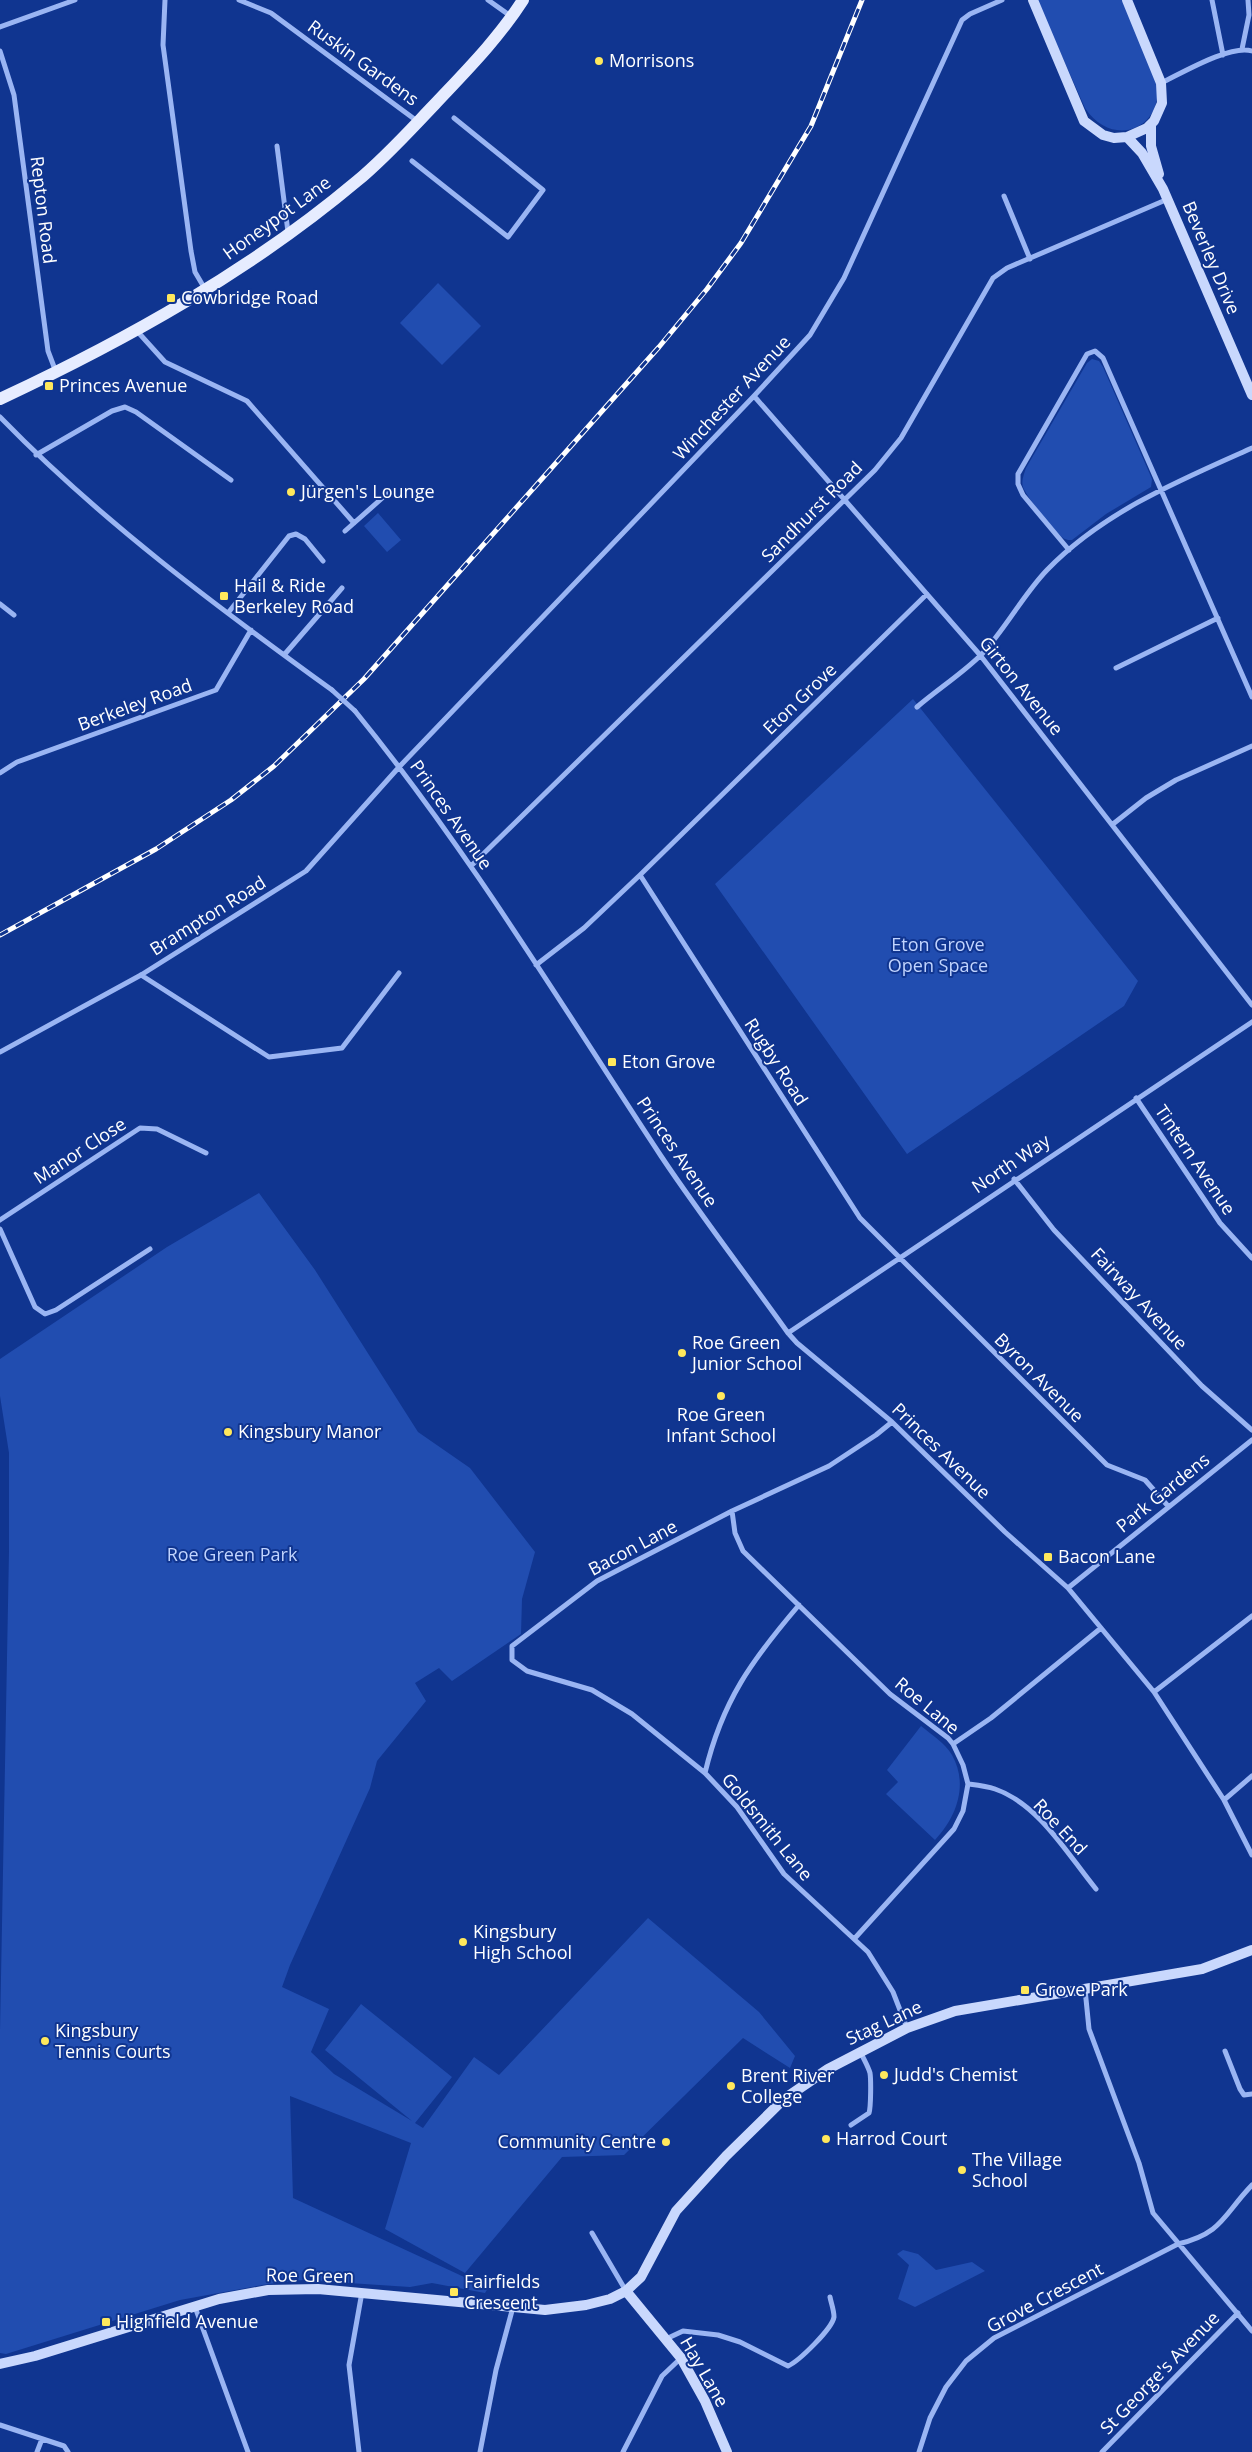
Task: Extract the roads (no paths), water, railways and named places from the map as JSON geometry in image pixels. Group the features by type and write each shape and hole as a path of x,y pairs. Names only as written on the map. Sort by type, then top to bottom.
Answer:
{"main road":[{"name":"Honeypot Lane","path":"0,399 56,373 137,330 205,289 288,234 358,180 418,121 481,55 512,17 523,0"}],"street":[{"path":"0,27 75,0"},
{"path":"165,0 163,46 188,232 195,272 205,289"},
{"name":"Ruskin Gardens","path":"238,0 271,13 418,121"},
{"path":"488,0 512,17"},
{"name":"Winchester Avenue","path":"400,766 810,335 844,278 962,20 970,14 1002,0"},
{"path":"1033,0 1084,120 1103,135 1127,138 1139,133 1151,124 1162,103 1162,83 1127,0"},
{"path":"1212,0 1223,55"},
{"path":"1242,49 1249,15 1248,0"},
{"path":"1162,83 1223,55 1242,49 1252,51"},
{"name":"Repton Road","path":"0,51 14,95 48,351 56,373"},
{"path":"412,161 508,236 543,190 454,118"},
{"name":"Beverley Drive","path":"1151,124 1151,146 1163,189"},
{"name":"Beverley Drive","path":"1127,138 1142,153 1168,199 1252,395"},
{"path":"277,146 288,234"},
{"path":"1004,196 1030,259"},
{"name":"Sandhurst Road","path":"471,866 875,470 901,438 993,278 1007,268 1168,199"},
{"path":"137,330 166,362 247,401 354,523"},
{"path":"1069,550 1023,496 1018,484 1018,474 1087,354 1095,351 1103,358 1252,697"},
{"name":"Girton Avenue","path":"754,396 846,499 980,655 1252,1005"},
{"path":"36,455 112,411 125,407 136,412 231,480"},
{"name":"Princes Avenue","path":"0,417 36,455 135,540 228,613 332,690 355,711 400,766 471,866 663,1158 788,1333 797,1343 892,1422 1005,1532 1068,1588 1154,1692 1224,1800 1252,1855"},
{"path":"917,707 980,655 1006,625 1046,571 1069,550 1160,488 1252,448"},
{"path":"345,531 389,492"},
{"path":"228,613 290,536 296,534 305,539 323,561"},
{"path":"284,655 342,588"},
{"name":"Eton Grove","path":"536,965 584,928 640,876 927,594"},
{"path":"0,604 14,615"},
{"path":"1116,668 1218,618"},
{"name":"Berkeley Road","path":"0,773 18,762 216,690 251,630"},
{"path":"1113,824 1146,798 1176,780 1252,746"},
{"name":"Brampton Road","path":"0,1052 141,974 306,871 400,766"},
{"name":"Rugby Road","path":"640,876 860,1218 898,1257"},
{"path":"141,974 269,1057 342,1048 400,973"},
{"name":"North Way","path":"788,1333 1014,1179 1252,1022"},
{"name":"Tintern Avenue","path":"1136,1098 1220,1223 1252,1258"},
{"name":"Manor Close","path":"0,1220 140,1128 156,1129 206,1153"},
{"name":"Fairway Avenue","path":"1014,1179 1054,1230 1202,1386 1252,1430"},
{"path":"0,1229 34,1307 45,1314 56,1310 150,1249"},
{"name":"Byron Avenue","path":"898,1257 1107,1465 1145,1480 1168,1506"},
{"name":"Bacon Lane","path":"512,1660 512,1646 597,1582 732,1512 829,1466 876,1436 892,1422"},
{"name":"Park Gardens","path":"1068,1588 1252,1440"},
{"name":"Roe Lane","path":"732,1512 736,1533 743,1551 890,1694 948,1738 963,1765 968,1784 963,1811 954,1829 854,1938"},
{"path":"706,1773 712,1744 729,1701 762,1647 799,1604"},
{"path":"1154,1692 1252,1616"},
{"path":"953,1744 991,1718 1101,1628"},
{"name":"Goldsmith Lane","path":"512,1660 527,1671 592,1690 632,1714 706,1773 737,1807 784,1874 868,1952 888,1982 907,2028"},
{"path":"1224,1800 1252,1776"},
{"name":"Roe End","path":"968,1784 994,1788 1010,1796 1034,1814 1096,1889"},
{"name":"Stag Lane","path":"626,2291 651,2262 664,2232 676,2211 760,2120 797,2088 860,2051 907,2028 958,2010 1202,1969 1252,1950"},
{"path":"1085,1989 1089,2029 1139,2163 1153,2214 1252,2331"},
{"path":"850,2125 869,2113 871,2103 870,2074 860,2051"},
{"path":"1225,2051 1240,2089 1244,2095 1252,2094"},
{"name":"Grove Crescent","path":"919,2452 930,2418 946,2387 966,2361 994,2338 1178,2244 1197,2239 1216,2228 1252,2185"},
{"path":"592,2233 626,2291"},
{"name":"Roe Green","path":"0,2364 35,2356 194,2306 240,2294 268,2290 318,2289 362,2292 545,2310 586,2305 610,2299 626,2291"},
{"name":"Hay Lane","path":"626,2291 681,2358 705,2401 727,2452"},
{"path":"359,2452 349,2365 362,2292"},
{"path":"666,2339 683,2331 718,2335 740,2342 788,2366 817,2341 832,2323 834,2312 830,2297"},
{"path":"194,2306 248,2452"},
{"path":"480,2452 496,2370 513,2307"},
{"name":"St George's Avenue","path":"1102,2452 1238,2314"},
{"path":"623,2452 662,2376 681,2358"},
{"path":"0,2425 64,2446 68,2452"},
{"path":"37,2452 42,2439"}],"railway":[{"path":"0,935 156,849 231,800 274,766 364,679 659,347 707,289 741,243 811,126 862,0"}],"place":[{"name":"Morrisons","path":"599,61"},
{"name":"Cowbridge Road","path":"171,298"},
{"name":"Princes Avenue","path":"49,386"},
{"name":"Jürgen's Lounge","path":"291,492"},
{"name":"Hail & Ride Berkeley Road","path":"224,596"},
{"name":"Eton Grove","path":"612,1062"},
{"name":"Roe Green Junior School","path":"682,1353"},
{"name":"Roe Green Infant School","path":"721,1396"},
{"name":"Kingsbury Manor","path":"228,1432"},
{"name":"Bacon Lane","path":"1048,1557"},
{"name":"Kingsbury High School","path":"463,1942"},
{"name":"Grove Park","path":"1025,1990"},
{"name":"Kingsbury Tennis Courts","path":"45,2041"},
{"name":"Judd's Chemist","path":"884,2075"},
{"name":"Brent River College","path":"731,2086"},
{"name":"Harrod Court","path":"826,2139"},
{"name":"Community Centre","path":"666,2142"},
{"name":"The Village School","path":"962,2170"},
{"name":"Fairfields Crescent","path":"454,2292"},
{"name":"Highfield Avenue","path":"106,2322"}],"park label":[{"name":"Eton Grove Open Space","path":"938,955"},
{"name":"Roe Green Park","path":"232,1555"}]}
